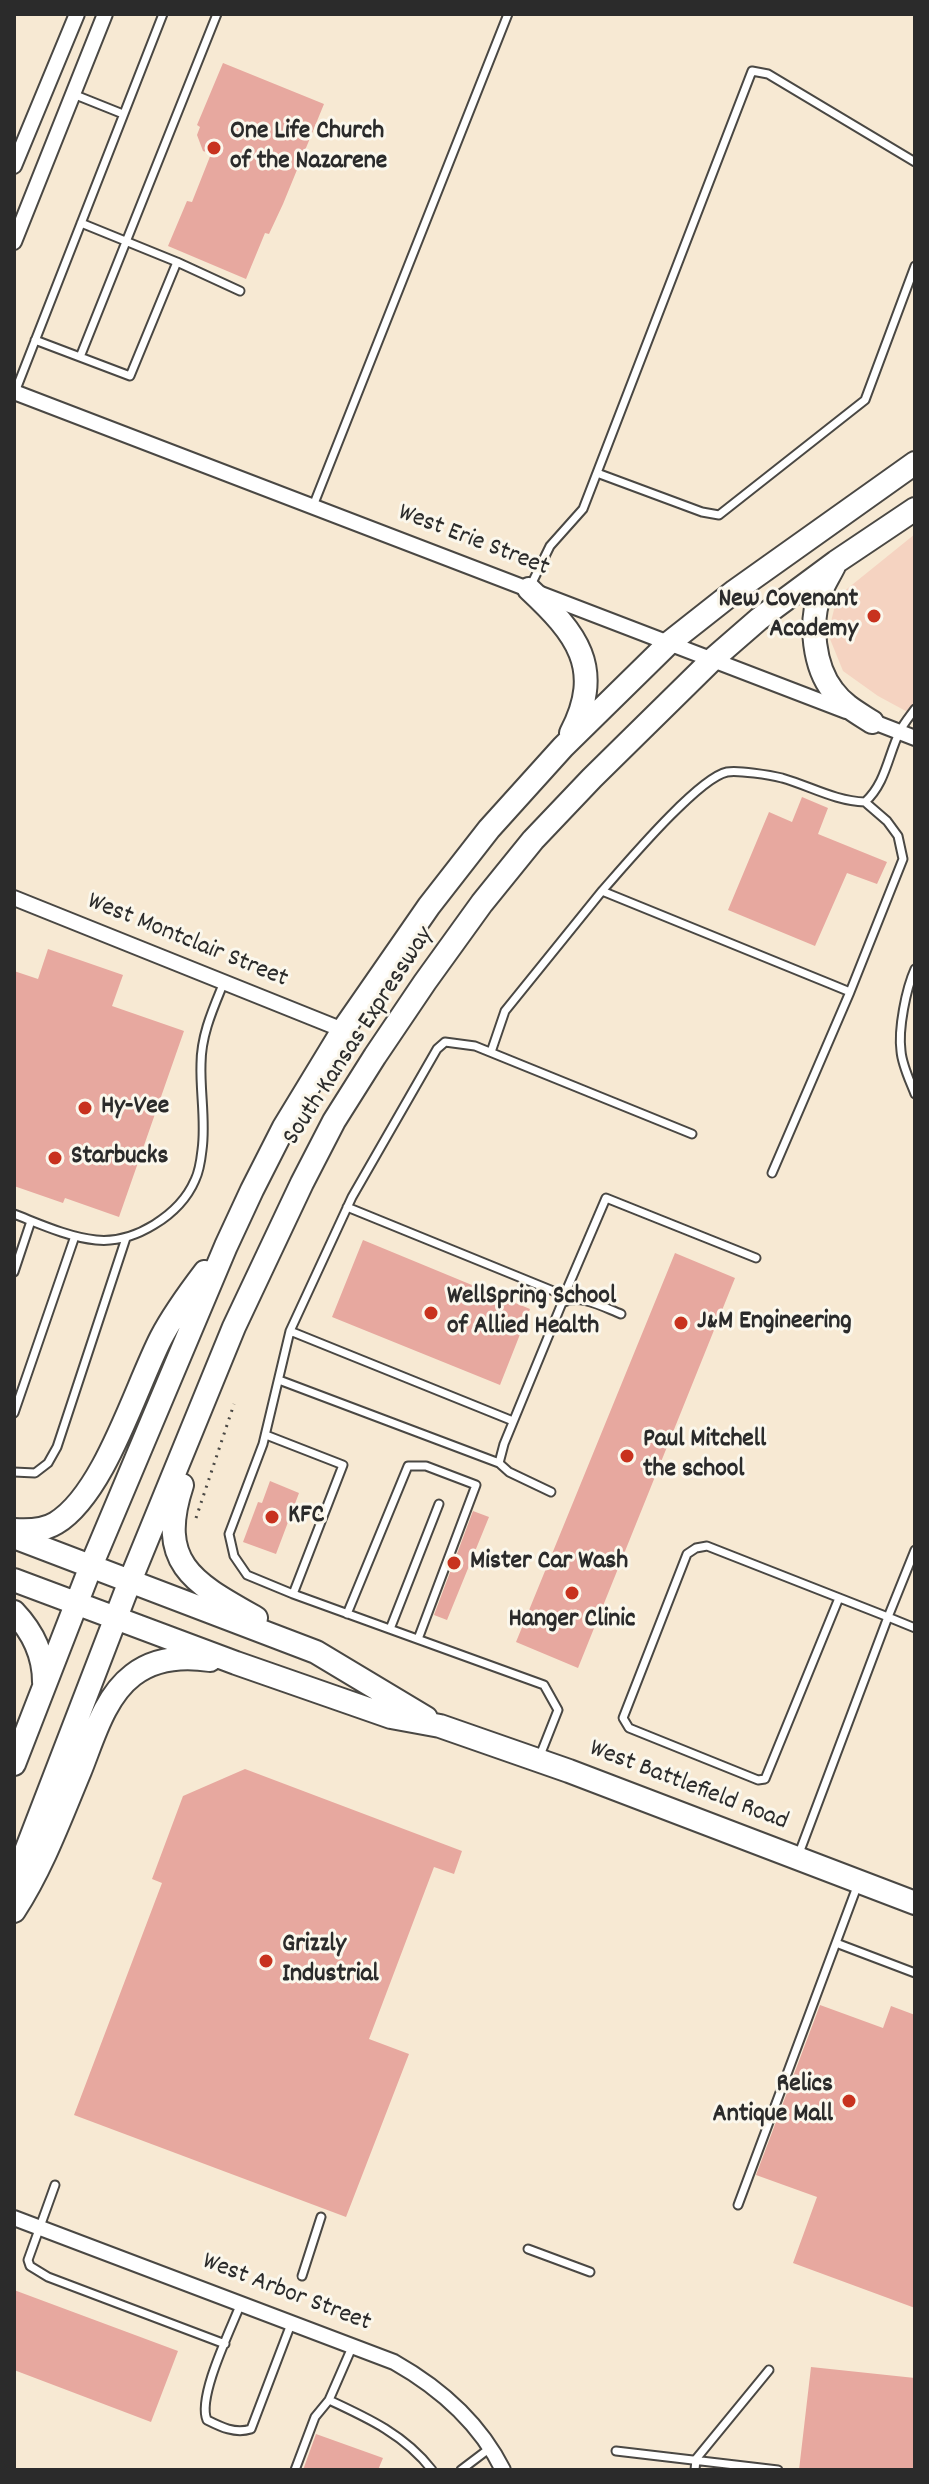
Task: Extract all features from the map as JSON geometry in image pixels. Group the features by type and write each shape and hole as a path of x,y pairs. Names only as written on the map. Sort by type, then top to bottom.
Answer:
{"main road":[{"name":"South Kansas Expressway","path":"14,1764 91,1566 226,1246 284,1127 343,1030 429,906 489,829 563,747 669,643 735,591 915,463"},
{"name":"South Kansas Expressway","path":"14,1882 130,1581 234,1327 334,1121 425,982 482,903 533,840 713,659 759,619 915,509"},
{"path":"836,562 817,602 814,627 818,655 834,694 853,711 872,722"},
{"path":"529,589 563,623 584,658 585,696 576,723 563,747"},
{"path":"14,1530 42,1529 54,1524 71,1510 88,1488 110,1451 160,1339 188,1295 226,1246"},
{"path":"234,1327 177,1502 173,1526 176,1551 188,1572 200,1583 316,1652"},
{"name":"West Battlefield Road","path":"14,1537 316,1652 440,1726"},
{"name":"West Battlefield Road","path":"14,1580 391,1717 440,1726 538,1761 915,1903"},
{"path":"14,1612 35,1640 43,1662 44,1686"},
{"path":"14,1911 47,1849 104,1712 124,1683 145,1668 169,1659 236,1663"}],"street":[{"path":"14,166 77,14"},
{"path":"14,242 105,14"},
{"name":"West Erie Street","path":"14,392 915,738"},
{"name":"West Montclair Street","path":"14,898 343,1030"},
{"name":"West Arbor Street","path":"14,2218 394,2362 429,2383 461,2410 503,2470"}],"lane":[{"path":"14,392 163,14"},
{"path":"80,357 217,14"},
{"path":"313,506 508,14"},
{"path":"529,589 550,546 583,509 752,71 768,74 915,162"},
{"path":"73,94 123,114"},
{"path":"81,223 240,291"},
{"path":"35,340 130,376 177,262"},
{"path":"597,473 702,512 719,515 865,400 915,266"},
{"path":"865,802 882,781 900,732 915,709"},
{"path":"491,1052 505,1011 602,891 659,828 710,779 728,772 779,777 847,801 865,802 887,821 898,836 903,859 772,1173"},
{"path":"602,891 850,992"},
{"path":"915,969 910,980 900,1053 915,1094"},
{"path":"14,1214 75,1236 98,1240 126,1238 154,1225 179,1204 195,1180 203,1148 201,1061 205,1030 224,982"},
{"path":"538,1761 558,1710 544,1685 247,1575 234,1556 229,1534 266,1435 290,1331 347,1207 437,1049 445,1042 475,1046 692,1134"},
{"path":"499,1463 513,1421 606,1198 756,1258"},
{"path":"347,1207 567,1297 621,1314"},
{"path":"14,1272 31,1221"},
{"path":"14,1413 75,1236"},
{"path":"14,1472 35,1473 48,1463 57,1447 126,1238"},
{"path":"290,1331 513,1421"},
{"path":"279,1380 499,1463 509,1472 551,1492"},
{"path":"266,1435 343,1465 293,1594"},
{"path":"347,1614 408,1466 426,1466 476,1485 418,1639"},
{"path":"390,1629 439,1504"},
{"path":"839,1598 765,1779 758,1780 629,1728 623,1718 687,1554 696,1548 707,1546 888,1617 915,1628"},
{"path":"797,1858 915,1550"},
{"path":"738,2205 859,1882"},
{"path":"836,1943 915,1973"},
{"path":"55,2185 28,2260 30,2266 48,2277 225,2344"},
{"path":"302,2276 321,2217"},
{"path":"528,2249 590,2272"},
{"path":"241,2303 206,2392 203,2410 207,2420 223,2428 241,2432 251,2429 292,2322"},
{"path":"295,2470 315,2417 329,2400 353,2345"},
{"path":"695,2470 696,2459 769,2370"},
{"path":"329,2400 403,2440 432,2470"},
{"path":"461,2470 490,2448"},
{"path":"616,2451 778,2470"}],"path":[{"path":"192,1529 234,1404"}],"shaded area":[{"name":"New Covenant Academy","path":"915,534 915,716 878,696 843,671 828,634 837,597"}],"building":[{"path":"223,63 324,104 283,204 269,234 265,233 246,279 168,246 187,201 192,202 211,154 203,151 197,135 200,127 197,125"},
{"path":"802,797 828,808 818,834 887,862 877,884 847,873 815,946 728,910 769,812 792,822"},
{"name":"Hy-Vee","path":"48,949 123,975 112,1006 184,1031 119,1217 65,1198 63,1203 14,1186 14,971 38,979"},
{"name":"WellSpring School of Allied Health","path":"363,1240 530,1309 500,1385 332,1317"},
{"path":"675,1253 735,1278 578,1668 516,1642"},
{"path":"270,1481 299,1493 276,1554 243,1542 258,1502 262,1503"},
{"path":"473,1511 489,1517 447,1620 434,1615"},
{"name":"Grizzly Industrial","path":"245,1769 462,1851 454,1874 434,1867 369,2039 409,2054 346,2217 74,2115 162,1883 152,1879 183,1796"},
{"name":"Relics Antique Mall","path":"820,2005 883,2028 891,2006 915,2015 915,2308 793,2263 817,2197 756,2175"},
{"path":"14,2290 178,2351 151,2422 14,2370"},
{"path":"811,2367 915,2378 915,2470 799,2470"},
{"path":"316,2434 383,2458 378,2470 303,2470"}],"place":[{"name":"One Life Church of the Nazarene","path":"214,148"},
{"name":"New Covenant Academy","path":"874,616"},
{"name":"Hy-Vee","path":"85,1108"},
{"name":"Starbucks","path":"55,1158"},
{"name":"WellSpring School of Allied Health","path":"431,1313"},
{"name":"J&M Engineering","path":"681,1323"},
{"name":"Paul Mitchell the school","path":"627,1456"},
{"name":"KFC","path":"272,1517"},
{"name":"Mister Car Wash","path":"454,1563"},
{"name":"Hanger Clinic","path":"572,1593"},
{"name":"Grizzly Industrial","path":"266,1961"},
{"name":"Relics Antique Mall","path":"849,2101"}]}
